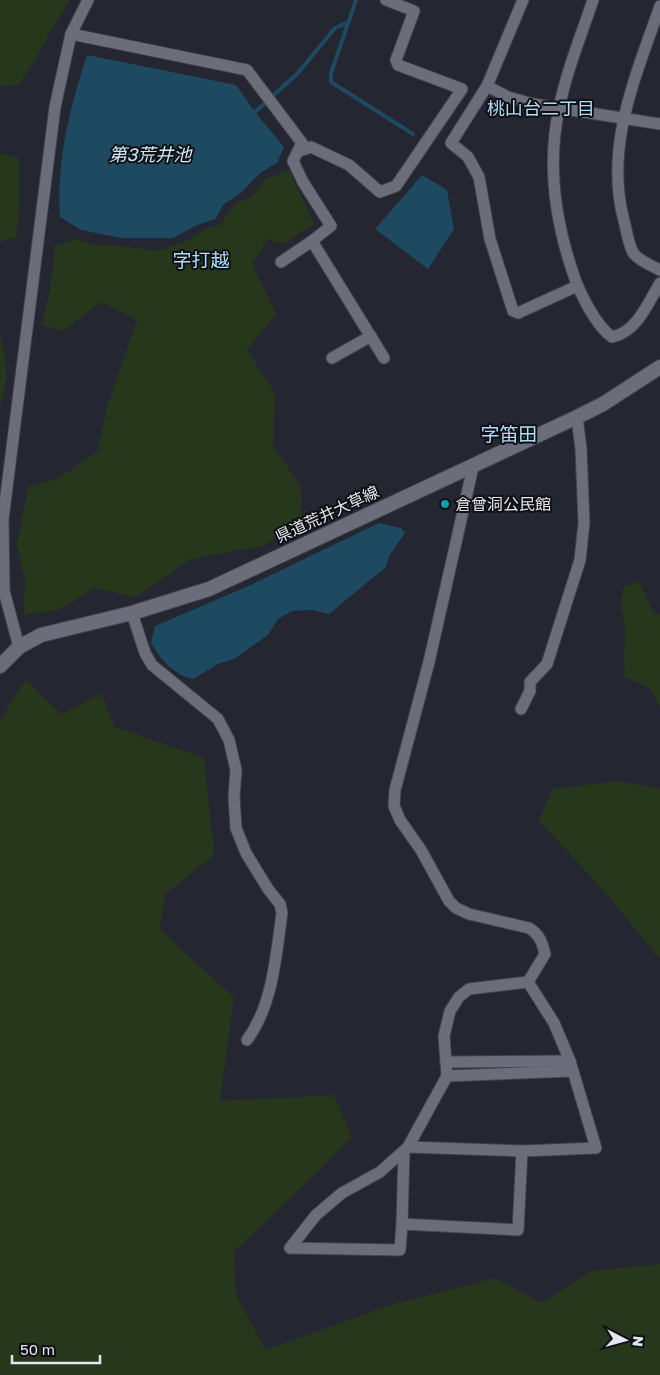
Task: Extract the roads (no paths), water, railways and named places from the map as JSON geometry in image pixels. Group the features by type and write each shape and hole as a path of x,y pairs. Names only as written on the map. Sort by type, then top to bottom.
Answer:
{"main road":[{"name":"県道荒井大草線","path":"0,666 19,647 41,635 67,627 132,613 209,589 604,404 660,367"}],"street":[{"path":"19,647 4,591 3,519 55,107 71,34 88,0"},
{"path":"299,152 312,147 349,165 380,192 396,186 462,89 398,65 396,60 416,5 386,0"},
{"path":"523,0 487,86 451,143 468,157 479,176 490,239 513,311 518,313 577,286"},
{"path":"594,0 558,109 554,150 556,211 563,246 577,286 604,332 612,337 620,336 638,321 660,283"},
{"path":"660,6 622,118 617,155 618,199 634,254 660,270"},
{"path":"71,34 247,70 302,143 293,161 303,182 331,226 281,262"},
{"path":"487,86 508,97 558,109 660,124"},
{"path":"312,241 384,358"},
{"path":"332,358 371,336"},
{"path":"521,709 530,691 530,682 547,664 580,560 584,523 581,449 577,417"},
{"path":"473,467 429,662 395,790 394,806 400,820 421,850 449,901 456,908 469,914 529,928 542,940 545,954 528,982"},
{"path":"132,613 145,653 152,665 218,719 229,740 236,770 234,797 236,828 246,853 268,889 280,904 282,913 264,1009 247,1040"},
{"path":"406,1149 400,1250 290,1248 316,1215 342,1193 380,1172 406,1149 447,1076 444,1036 450,1011 459,997 469,989 528,982"},
{"path":"406,1149 522,1151 596,1148 572,1066 554,1024 528,982"},
{"path":"446,1062 572,1066"},
{"path":"447,1076 572,1066"},
{"path":"402,1224 518,1230 522,1151"}],"water":[{"name":"第3荒井池","path":"87,55 236,85 255,112 284,147 277,163 260,173 242,192 224,204 215,219 197,225 173,238 121,238 81,230 60,217 59,196 62,155 75,95"},
{"path":"422,175 447,190 454,229 428,269 375,229"},
{"path":"379,523 401,528 405,533 389,556 386,567 329,614 312,610 292,611 278,619 268,635 234,659 218,664 193,679 180,674 168,666 151,643 155,626 246,587"}],"waterway":[{"path":"356,0 331,73 331,82 413,134"},
{"path":"255,112 298,73 335,28 349,22"}],"place":[{"name":"倉曾洞公民館","path":"445,504"}],"district":[{"name":"桃山台二丁目","path":"541,108"},
{"name":"字打越","path":"201,259"},
{"name":"字笛田","path":"509,433"}]}
